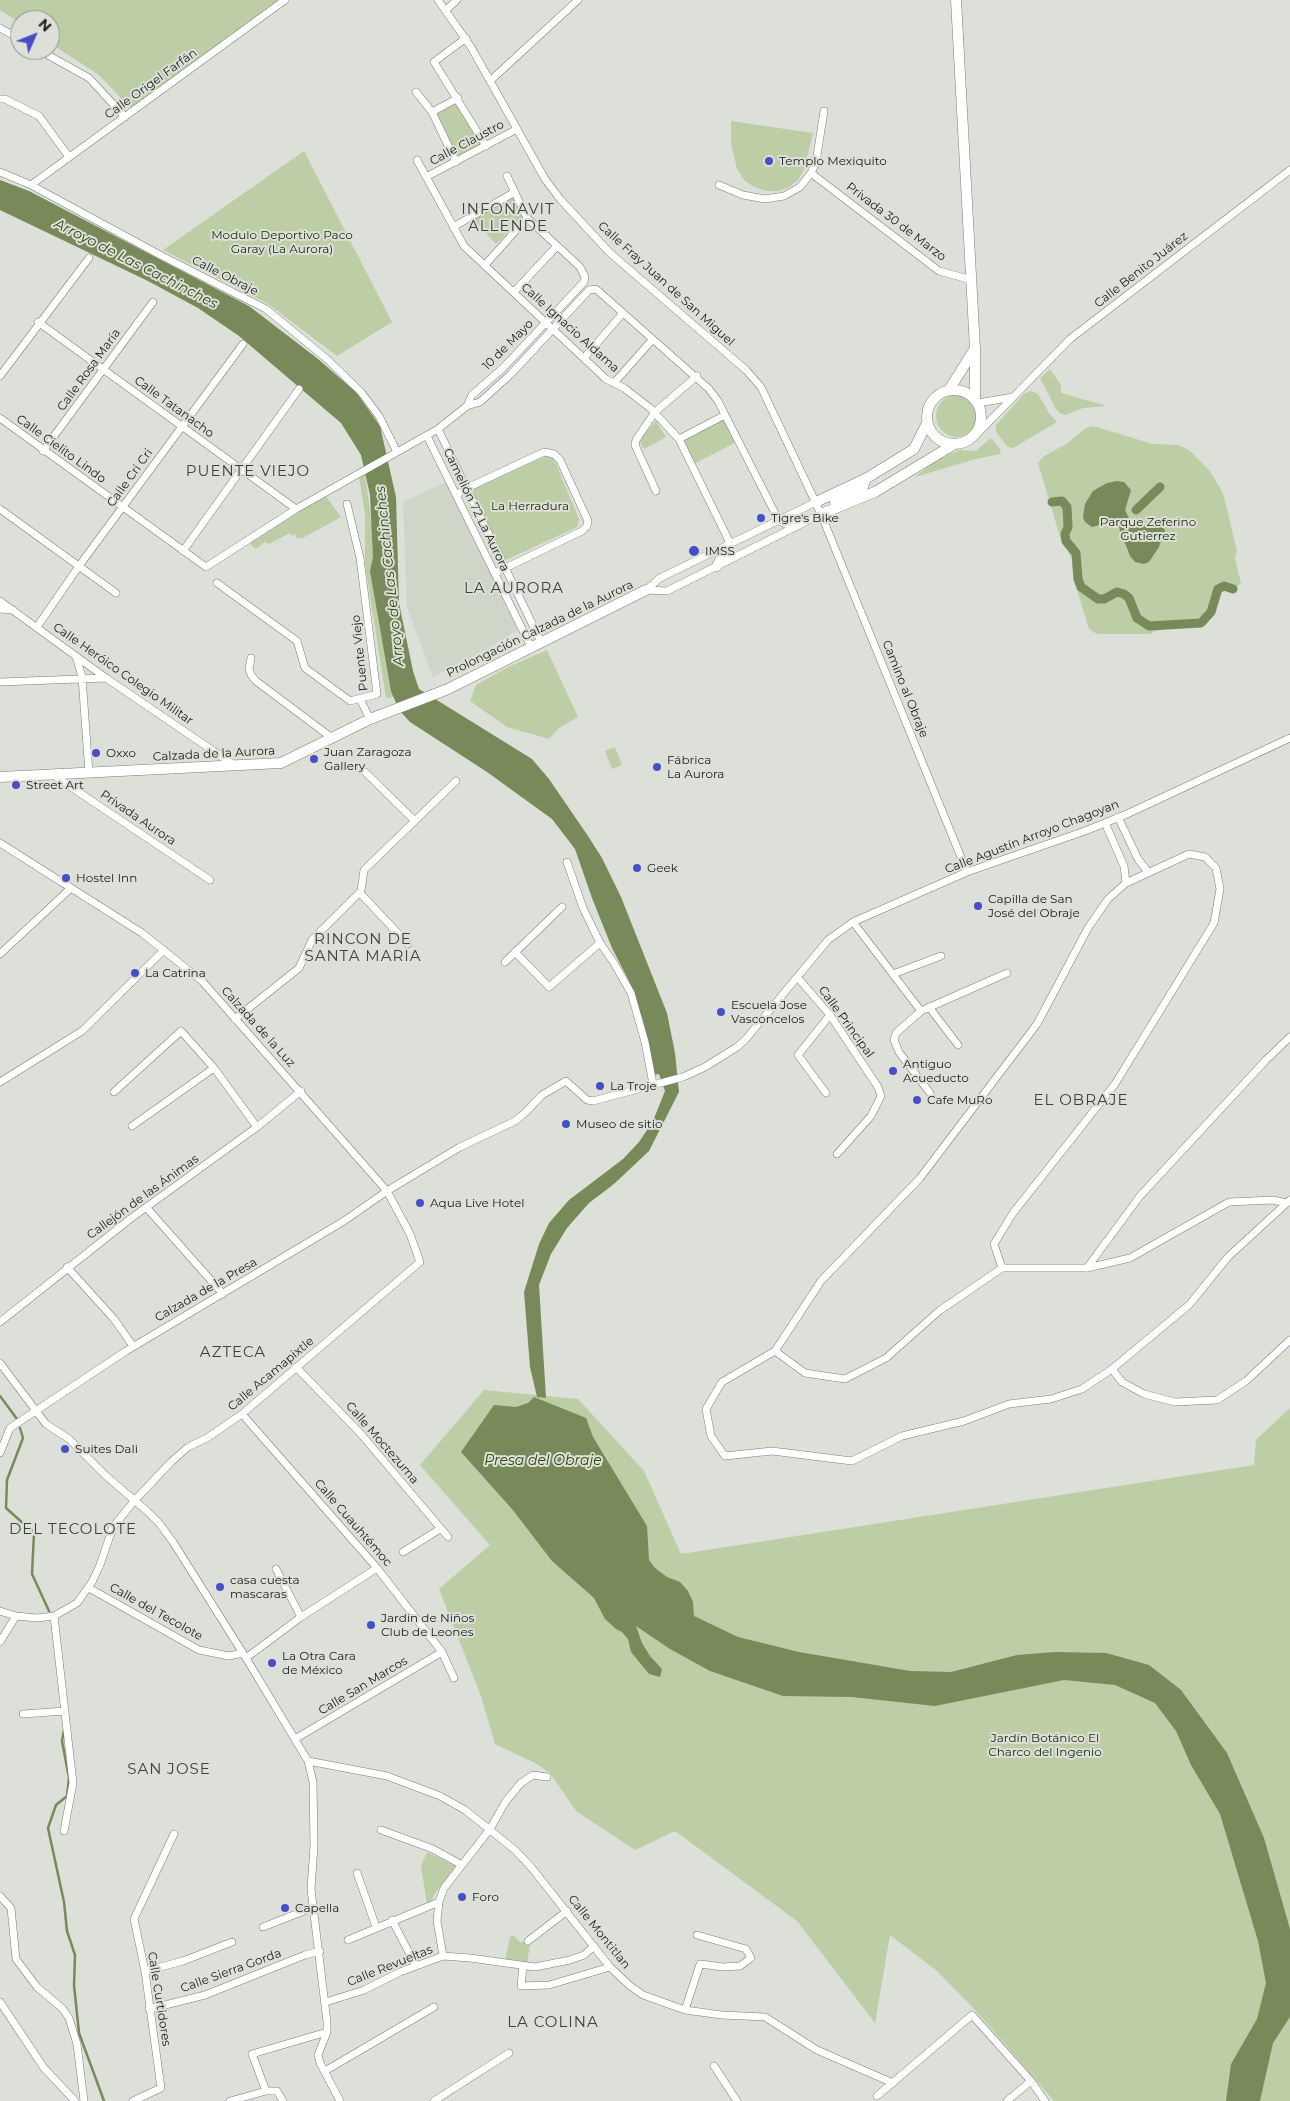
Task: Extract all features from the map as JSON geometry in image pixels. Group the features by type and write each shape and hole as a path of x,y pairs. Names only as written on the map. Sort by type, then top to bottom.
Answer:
{"main road":[{"path":"821,514 875,492 953,445 966,442 976,435 981,425 982,414 976,401 972,280 956,0"},
{"path":"949,390 975,349"},
{"path":"953,445 942,442 932,434 927,423 927,412 932,402 939,394 949,390 959,390 976,401"},
{"path":"816,502 867,478 914,449 927,423"},
{"path":"821,514 825,507 863,487 867,478"},
{"path":"778,519 794,526"},
{"path":"717,566 730,543"},
{"name":"Prolongación Calzada de la Aurora","path":"445,690 646,590"},
{"name":"Calzada de la Aurora","path":"0,777 281,763 370,719 445,690"}],"street":[{"name":"Calle Origel Farfán","path":"31,185 284,0"},
{"name":"Calle Fray Juan de San Miguel","path":"438,0 466,38 546,179 560,199 610,253 755,378 764,392 821,514"},
{"path":"446,10 457,0"},
{"path":"490,80 578,0"},
{"path":"466,38 434,62 486,146"},
{"path":"57,60 89,78 125,117"},
{"path":"416,92 432,112 456,162"},
{"path":"432,112 458,98"},
{"path":"0,99 5,99 39,116 69,157"},
{"path":"719,185 743,195 766,199 784,196 800,187 816,162 824,111"},
{"name":"Calle Claustro","path":"426,177 518,129"},
{"name":"Calle Ignacio Aldama","path":"417,160 464,246 606,379 624,388 655,412 678,439 730,543"},
{"name":"Calle Benito Juárez","path":"976,435 1070,339 1290,170"},
{"name":"Calle Obraje","path":"0,172 31,185 162,256 266,309 327,359 361,392 379,416 397,452"},
{"name":"Privada 30 de Marzo","path":"811,172 939,271 972,280"},
{"path":"507,176 528,218 557,246 514,292"},
{"path":"453,226 515,192"},
{"path":"485,265 528,218"},
{"name":"10 de Mayo","path":"467,406 472,395 497,373 584,282 586,277 580,267 557,246"},
{"path":"0,376 38,322 89,258"},
{"name":"10 de Mayo","path":"206,567 296,509 355,474 438,430 467,406 480,402 504,380 592,288 600,292 623,313"},
{"name":"Calle Rosa María","path":"43,451 153,302"},
{"path":"584,358 623,313 710,389 778,519"},
{"name":"Calle Tatanacho","path":"38,322 296,509"},
{"path":"614,384 652,340"},
{"name":"Calle Cri Cri","path":"37,627 79,566 243,344"},
{"path":"497,373 504,380"},
{"path":"656,491 635,445 636,440 655,412 697,376"},
{"path":"183,551 299,389"},
{"path":"976,401 1014,397"},
{"path":"678,439 725,415"},
{"name":"Calle Cielito Lindo","path":"0,418 43,451 206,567"},
{"name":"Camelión 72 La Aurora","path":"438,430 541,642"},
{"name":"Camelión 72 La Aurora","path":"427,436 531,647"},
{"path":"456,495 544,452 554,454 560,460 588,521 587,526 582,531 495,574"},
{"name":"Prolongación Calzada de la Aurora","path":"646,590 660,578 816,502"},
{"name":"Puente Viejo","path":"217,583 297,641 305,668 350,701 377,694 360,558 347,504"},
{"path":"0,509 116,592"},
{"name":"Prolongación Calzada de la Aurora","path":"646,590 667,591 821,514"},
{"name":"Camino al Obraje","path":"821,514 967,872"},
{"name":"Calle Heróico Colegio Militar","path":"0,600 106,678 234,766"},
{"path":"0,609 13,610"},
{"path":"76,656 82,677 89,773"},
{"path":"251,658 249,669 256,681 332,738"},
{"path":"0,682 82,677 106,678"},
{"name":"Puente Viejo","path":"360,699 370,719"},
{"name":"Calle Agustín Arroyo Chagoyan","path":"566,1081 588,1100 593,1101 683,1078 737,1047 798,978 828,940 853,922 967,872 1105,823 1290,738"},
{"path":"365,772 414,820"},
{"name":"Privada Aurora","path":"53,775 210,880"},
{"path":"235,1019 294,974 299,968 312,940 360,893 364,870 456,780"},
{"path":"1118,817 1138,858 1148,872"},
{"path":"1105,823 1124,866 1126,883"},
{"name":"Calzada de la Luz","path":"0,843 142,932 202,981 388,1191 410,1234 420,1262"},
{"path":"1002,1268 994,1244 1003,1228 1115,1084 1214,923 1220,889 1216,868 1205,857 1189,854 1126,883 1108,899 1088,928 1036,1024 920,1178 821,1281 775,1350 722,1382 706,1409 711,1436 725,1456 772,1451 852,1461 902,1436 964,1420 1009,1404 1051,1399 1082,1389 1112,1369 1189,1305 1228,1257 1289,1201"},
{"path":"567,862 576,894 600,943 631,993 646,1042 654,1084"},
{"path":"0,954 71,888"},
{"path":"360,893 408,944"},
{"path":"505,962 562,907"},
{"path":"853,922 921,1011"},
{"path":"515,952 549,987 600,943"},
{"path":"0,1082 82,1031 164,950"},
{"path":"893,974 942,956"},
{"path":"930,1093 899,1052 894,1040 896,1034 921,1011 1007,973"},
{"name":"Calle Principal","path":"798,978 830,1015 878,1087 881,1096 871,1116 837,1154"},
{"path":"929,1007 958,1045"},
{"path":"826,1093 798,1055 830,1015"},
{"path":"114,1092 180,1031 214,1068 258,1127"},
{"path":"1087,1268 1140,1196 1266,1060 1290,1037"},
{"path":"132,1126 214,1068"},
{"name":"Calzada de la Presa","path":"4,1431 133,1346 344,1221 388,1191 460,1147 514,1120 526,1112 542,1095 566,1081"},
{"name":"Callejón de las Ánimas","path":"0,1322 67,1267 146,1207 258,1127 301,1092"},
{"path":"775,1350 805,1374 845,1379 886,1358 939,1311 1002,1268 1087,1268 1130,1258 1229,1202 1289,1201"},
{"path":"146,1207 223,1294"},
{"name":"Calle Acamapixtle","path":"54,1616 77,1603 89,1588 100,1565 113,1527 171,1462 188,1447 207,1438 242,1414 420,1262"},
{"path":"67,1267 114,1319 133,1346"},
{"path":"1112,1369 1122,1382 1144,1394 1175,1402 1217,1400 1246,1381 1290,1340"},
{"path":"0,1363 46,1424 69,1439 105,1475 136,1499 153,1517 172,1542 308,1761 312,1782 314,1846 311,1889 326,2002 327,2032 318,2055 340,2101"},
{"name":"Calle Moctezuma","path":"296,1367 361,1434 448,1537"},
{"name":"Calle Cuauhtémoc","path":"242,1414 377,1568 442,1652 454,1678"},
{"path":"0,1453 3,1450 4,1431"},
{"path":"402,1552 440,1529"},
{"path":"244,1656 377,1568"},
{"path":"276,1569 302,1617"},
{"name":"Calle del Tecolote","path":"89,1588 198,1650 229,1656 244,1656"},
{"path":"0,1611 16,1616 37,1618 54,1616 73,1783 64,1831"},
{"path":"0,1642 16,1616"},
{"name":"Calle San Marcos","path":"295,1739 442,1652"},
{"path":"23,1714 65,1711"},
{"name":"Calle Montitlan","path":"308,1761 387,1776 413,1784 465,1810 490,1829 531,1867 610,1967 643,1995 685,2010 765,2018 778,2028 817,2050 893,2083"},
{"path":"443,1956 437,1921 438,1902 444,1888 490,1829 506,1801 521,1783 533,1775 547,1777"},
{"path":"381,1830 433,1849 462,1865"},
{"name":"Calle Curtidores","path":"133,2101 161,2088 145,1971 134,1919 174,1834"},
{"path":"357,1873 376,1927"},
{"path":"0,1896 11,1908 16,1959 37,1987 62,2008 71,2024 77,2044 84,2101"},
{"path":"348,1940 438,1902"},
{"path":"263,1927 314,1907"},
{"path":"528,1941 567,1911"},
{"path":"392,1920 416,1966"},
{"path":"685,2010 700,1964 722,1967 740,1966 751,1958 746,1949 697,1935"},
{"path":"145,1971 183,1961 232,1942"},
{"name":"Calle Revueltas","path":"326,2002 364,1990 443,1956 535,1967 570,1960 584,1954 594,1946"},
{"name":"Calle Sierra Gorda","path":"149,2010 205,1995 305,1955 320,1951"},
{"path":"523,1966 521,1986 549,1985 565,1982 610,1967"},
{"path":"0,2002 44,2068 75,2101"},
{"path":"325,2071 434,2007"},
{"path":"877,2096 972,2015 1046,2101"},
{"path":"266,2091 252,2054 327,2032"},
{"path":"434,2101 509,2053"},
{"path":"714,2066 737,2101"},
{"path":"1007,2101 1030,2081"},
{"path":"230,2101 266,2091 277,2091 283,2101"}],"shaded area":[{"path":"446,482 518,630 478,654 433,677 407,607 403,502"}],"green space":[{"path":"0,0 285,0 133,111 99,75 60,50 60,10 10,10 10,16 0,10"},
{"path":"459,100 483,145 459,157 434,111"},
{"path":"731,121 813,133 804,170 798,180 789,187 779,191 766,191 754,187 744,180 737,169 731,144"},
{"name":"Modulo Deportivo Paco Garay (La Aurora)","path":"304,151 392,322 337,356 268,304 163,250"},
{"path":"516,194 524,216 496,244 473,219"},
{"path":"1050,369 1061,385 1061,393 1107,406 1083,408 1066,415 1061,414 1056,409 1040,378"},
{"path":"1031,391 1038,394 1049,413 1057,422 1013,448 1008,447 996,432 996,425 1024,394"},
{"path":"961,395 969,398 975,404 978,416 975,428 969,434 953,437 945,434 939,428 936,412 939,404 945,398"},
{"path":"725,415 738,441 692,465 679,439"},
{"path":"656,421 666,437 644,449 639,440"},
{"name":"Parque Zeferino Gutierrez","path":"1093,426 1153,444 1178,445 1189,450 1210,471 1223,493 1237,551 1235,558 1241,583 1236,588 1230,590 1225,588 1221,591 1215,611 1202,626 1194,628 1176,627 1155,631 1151,634 1097,634 1089,629 1073,577 1072,559 1061,540 1038,463 1044,456 1066,444 1086,428"},
{"path":"991,438 1001,450 1000,454 915,477 937,460 960,450 976,451"},
{"name":"La Herradura","path":"546,456 554,459 579,519 577,527 504,561 471,489"},
{"path":"365,473 394,697 386,698 365,564 365,514 359,476"},
{"path":"325,495 341,517 301,539 299,537 297,539 295,534 292,536 290,533 269,544 265,542 256,549 251,545 251,540"},
{"path":"547,650 578,717 559,728 549,739 507,727 470,701 476,685 508,667"},
{"path":"615,747 622,765 612,769 605,751"},
{"name":"Jardín Botánico El Charco del Ingenio","path":"484,1390 578,1399 644,1471 681,1554 1254,1465 1256,1440 1290,1408 1290,2101 1054,2101 976,2011 937,1971 890,1935 875,2023 797,1921 675,1831 635,1850 576,1811 550,1773 535,1763 495,1744 481,1696 439,1589 490,1545 420,1465"},
{"path":"427,1852 456,1866 435,1893 431,1902 427,1904 421,1866"},
{"path":"513,1935 520,1942 524,1942 529,1937 527,1964 505,1960 510,1937"}],"water":[{"name":"Arroyo de Las Cachinches","path":"0,180 29,191 249,306 318,359 356,392 380,426 396,497 399,603 413,671 419,689 532,759 549,779 588,836 602,858 621,897 667,1013 675,1053 679,1092 649,1151 614,1184 589,1203 567,1228 551,1254 539,1285 546,1398 537,1397 530,1367 524,1292 539,1244 549,1223 569,1200 623,1159 639,1142 653,1121 665,1091 659,1074 654,1075 643,1021 629,981 612,948 592,898 575,849 552,819 487,772 410,722 399,710 391,691 370,571 373,557 370,495 361,455 341,423 239,336 198,308 148,281 0,210"},
{"path":"1124,482 1131,490 1125,510 1130,520 1144,526 1158,523 1165,530 1159,547 1149,562 1144,564 1135,562 1130,556 1118,525 1110,522 1092,527 1085,522 1083,517 1085,504 1093,491 1107,483"},
{"name":"Presa del Obraje","path":"534,1397 586,1418 593,1437 647,1526 649,1560 655,1568 667,1577 680,1582 688,1591 693,1602 694,1616 738,1637 799,1652 910,1671 951,1672 1017,1655 1055,1652 1106,1653 1149,1665 1181,1690 1227,1753 1264,1838 1290,1929 1290,2017 1273,2043 1260,2101 1226,2101 1231,2064 1257,2019 1266,1983 1258,1941 1220,1814 1191,1765 1176,1731 1155,1703 1115,1685 1064,1680 935,1706 852,1697 783,1696 710,1671 670,1649 636,1626 642,1643 650,1656 662,1669 660,1677 649,1674 631,1652 628,1639 605,1619 594,1598 552,1561 512,1509 461,1452 494,1405 516,1407 528,1403"}],"waterway":[{"path":"1136,510 1160,487"},
{"path":"1052,502 1062,501 1067,507 1068,527 1065,534 1066,541 1076,553 1078,579 1081,587 1098,599 1104,599 1117,592 1124,594 1129,598 1137,618 1149,626 1201,623 1211,612 1218,589 1224,586 1233,589"},
{"path":"0,1396 17,1419"},
{"path":"20,1428 23,1438 7,1480 6,1508 34,1533 32,1574 49,1611"},
{"path":"64,1730 62,1741 69,1778 67,1796 56,1805 48,1828 64,1902 67,1931 75,1955 74,1985 79,2033 104,2101"}],"place":[{"name":"Templo Mexiquito","path":"769,161"},
{"name":"Tigre's Bike","path":"761,518"},
{"name":"IMSS","path":"694,551"},
{"name":"Oxxo","path":"96,753"},
{"name":"Juan Zaragoza Gallery","path":"314,759"},
{"name":"Fábrica La Aurora","path":"657,767"},
{"name":"Street Art","path":"16,785"},
{"name":"Geek","path":"637,868"},
{"name":"Hostel Inn","path":"66,878"},
{"name":"Capilla de San José del Obraje","path":"978,906"},
{"name":"La Catrina","path":"135,973"},
{"name":"Escuela Jose Vasconcelos","path":"721,1012"},
{"name":"Antiguo Acueducto","path":"893,1071"},
{"name":"La Troje","path":"600,1086"},
{"name":"Cafe MuRo","path":"917,1100"},
{"name":"Museo de sitio","path":"566,1124"},
{"name":"Aqua Live Hotel","path":"420,1203"},
{"name":"Suites Dali","path":"65,1449"},
{"name":"casa cuesta mascaras","path":"220,1587"},
{"name":"Jardin de Niños Club de Leones","path":"371,1625"},
{"name":"La Otra Cara de México","path":"272,1663"},
{"name":"Foro","path":"462,1897"},
{"name":"Capella","path":"285,1908"}],"district":[{"name":"INFONAVIT ALLENDE","path":"508,218"},
{"name":"PUENTE VIEJO","path":"248,472"},
{"name":"LA AURORA","path":"514,589"},
{"name":"RINCON DE SANTA MARIA","path":"363,948"},
{"name":"EL OBRAJE","path":"1081,1101"},
{"name":"AZTECA","path":"233,1353"},
{"name":"DEL TECOLOTE","path":"73,1530"},
{"name":"SAN JOSE","path":"169,1770"},
{"name":"LA COLINA","path":"553,2023"}]}
